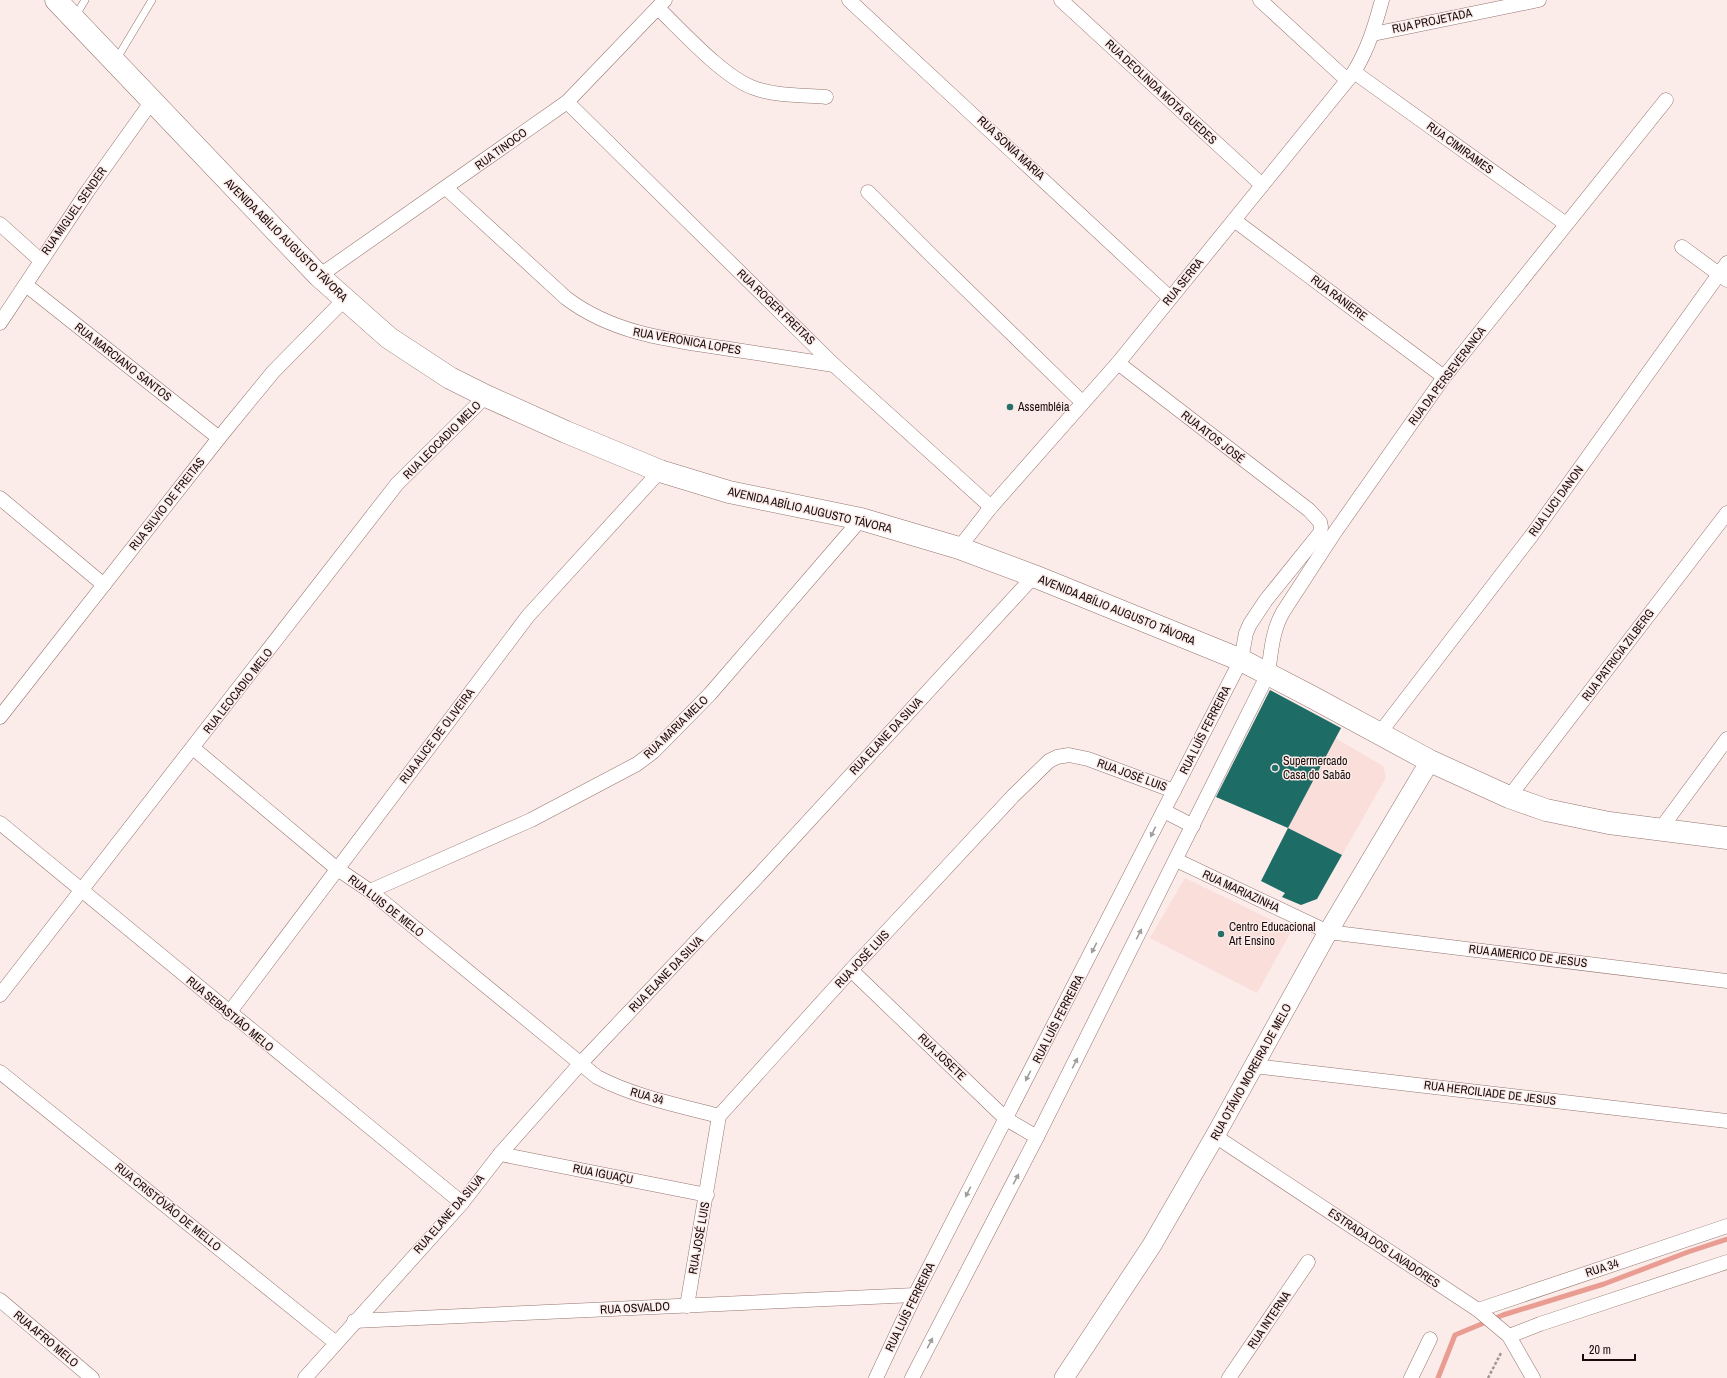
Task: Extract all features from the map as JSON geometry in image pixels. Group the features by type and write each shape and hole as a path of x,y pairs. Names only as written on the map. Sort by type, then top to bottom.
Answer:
{"main road":[{"name":"AVENIDA ABÍLIO AUGUSTO TÁVORA","path":"56,0 319,276 344,300 389,338 416,357 486,396 566,432 660,471 729,492 861,519 959,548 1034,576 1240,660 1430,761 1509,797 1546,810 1573,816 1659,831 1727,838"}],"street":[{"name":"RUA SONIA MARIA","path":"849,0 974,114 1170,298"},
{"name":"RUA DEOLINDA MOTA GUEDES","path":"1061,0 1262,185"},
{"name":"RUA CIMIRAMES","path":"1260,0 1351,76 1566,224"},
{"name":"RUA SERRA","path":"959,548 991,507 1082,402 1118,363 1351,76 1364,56 1373,34 1382,0"},
{"name":"RUA PROJETADA","path":"1373,34 1539,0"},
{"path":"661,4 722,69 738,80 752,87 768,92 826,97"},
{"name":"RUA TINOCO","path":"319,276 566,102 661,4"},
{"name":"RUA DA PERSEVERANCA","path":"1268,674 1272,645 1278,621 1335,532 1444,377 1666,100"},
{"name":"RUA MIGUEL SENDER","path":"0,323 26,285 40,260 152,101"},
{"name":"RUA ROGER FREITAS","path":"566,102 834,365 991,507"},
{"name":"RUA VERONICA LOPES","path":"446,188 566,298 580,309 597,318 617,327 673,341 834,365"},
{"path":"868,192 936,261 1082,402"},
{"name":"RUA RANIERE","path":"1234,220 1444,377"},
{"path":"0,224 40,260"},
{"path":"1682,246 1724,272"},
{"name":"RUA LUCI DANON","path":"1379,734 1532,535 1724,272"},
{"name":"RUA MARCIANO SANTOS","path":"26,285 219,438"},
{"name":"RUA SILVIO DE FREITAS","path":"0,717 219,438 274,372 344,300"},
{"name":"RUA ATOS JOSÉ","path":"1118,363 1308,510 1320,522 1320,533 1266,600 1254,618 1246,633 1240,660"},
{"name":"RUA LEOCADIO MELO","path":"0,995 194,748 397,484 486,396"},
{"name":"RUA ALICE DE OLIVEIRA","path":"229,1013 336,868 528,616 660,471"},
{"path":"0,498 104,585"},
{"name":"RUA PATRICIA ZILBERG","path":"1509,797 1727,513"},
{"name":"RUA MARIA MELO","path":"370,891 531,820 637,764 653,752 710,694 861,519"},
{"name":"RUA ELANE DA SILVA","path":"305,1378 354,1321 462,1203 500,1154 580,1064 760,874 1034,576"},
{"name":"RUA LUÍS FERREIRA","path":"876,1378 915,1295 1240,660"},
{"path":"912,1378 1037,1137 1268,674"},
{"path":"1659,831 1727,739"},
{"name":"RUA LUIS DE MELO","path":"194,748 336,868 370,891 580,1064"},
{"name":"RUA JOSÉ LUIS","path":"687,1306 720,1116 851,970 1013,796 1049,761 1057,757 1069,755 1088,759 1174,791"},
{"name":"RUA OTÁVIO MOREIRA DE MELO","path":"1064,1378 1152,1245 1215,1136 1328,932 1430,761"},
{"path":"1164,811 1193,826"},
{"name":"RUA SEBASTIÃO MELO","path":"0,823 229,1013 462,1203"},
{"name":"RUA MARIAZINHA","path":"1176,860 1328,932"},
{"name":"RUA AMERICO DE JESUS","path":"1328,932 1727,980"},
{"name":"RUA JOSETE","path":"851,970 1006,1118 1037,1137"},
{"name":"RUA 34","path":"580,1064 597,1077 614,1086 644,1096 720,1116"},
{"name":"RUA HERCILIADE DE JESUS","path":"1254,1066 1727,1121"},
{"name":"RUA CRISTÓVÃO DE MELLO","path":"0,1072 336,1343"},
{"name":"ESTRADA DOS LAVADORES","path":"1215,1136 1481,1314 1506,1334 1533,1378"},
{"name":"RUA IGUAÇU","path":"500,1154 707,1195"},
{"name":"RUA 34","path":"1481,1314 1727,1226"},
{"name":"RUA INTERNA","path":"1229,1378 1308,1262"},
{"path":"1506,1334 1727,1262"},
{"name":"RUA OSVALDO","path":"354,1321 915,1295"},
{"name":"RUA AFRO MELO","path":"0,1300 92,1378"},
{"path":"1411,1378 1430,1339"}],"lane":[{"path":"74,19 86,0"},
{"path":"114,62 152,0"}],"path":[{"path":"1488,1378 1506,1334"}],"shaded area":[{"path":"1335,738 1383,766 1386,777 1342,855 1288,828"},
{"name":"Centro Educacional Art Ensino","path":"1185,878 1292,930 1257,993 1150,938"}],"building":[{"name":"Supermercado Casa do Sabão","path":"1270,690 1341,728 1288,828 1216,797"},
{"path":"1288,828 1342,855 1317,899 1301,905 1282,897 1285,893 1261,881"}],"waterway":[{"path":"1438,1378 1455,1335 1503,1315 1604,1284 1727,1239"}],"place":[{"name":"Assembléia","path":"1010,407"},
{"name":"Supermercado Casa do Sabão","path":"1275,768"},
{"name":"Centro Educacional Art Ensino","path":"1221,934"}]}
